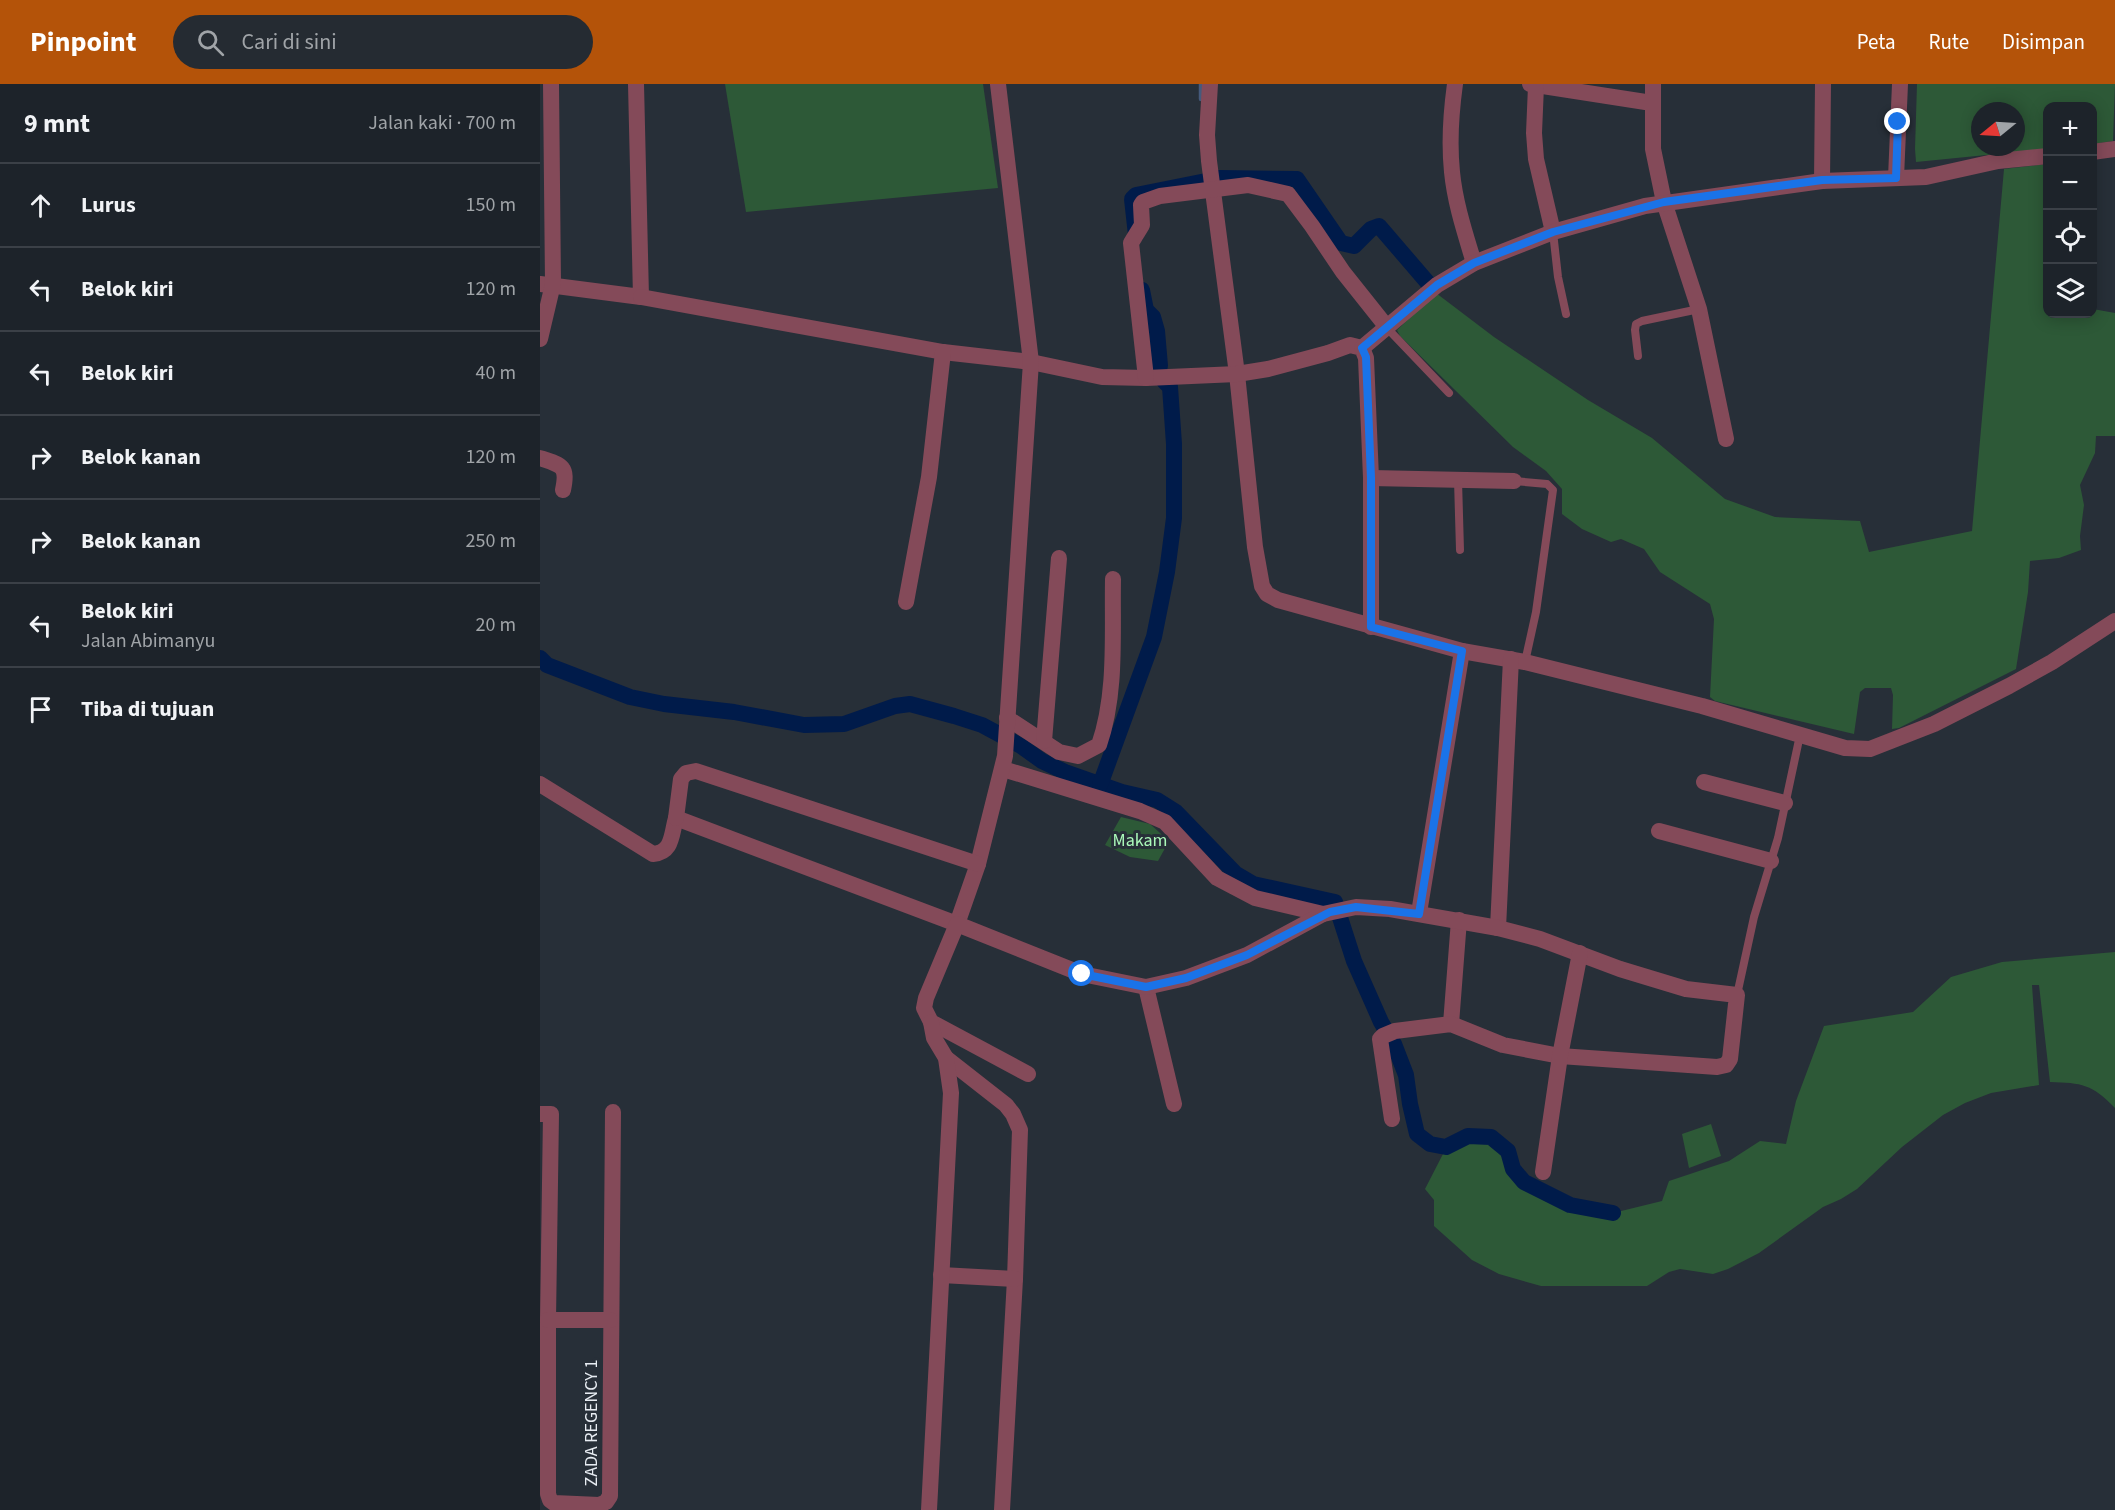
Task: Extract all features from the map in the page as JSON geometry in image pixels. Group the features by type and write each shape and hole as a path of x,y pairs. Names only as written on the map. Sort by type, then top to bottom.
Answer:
{"street":[{"path":"540,339 547,284 551,84"},
{"path":"636,84 640,297"},
{"path":"998,84 1031,362 1004,763 978,864 924,1008 931,1022 934,1038 946,1058 1006,1105 1020,1130 1015,1280 1002,1510"},
{"path":"1209,84 1207,135 1212,190 1238,374 1252,526 1262,586 1267,594 1278,600 1462,651 1518,661 1702,706 1845,748 1870,749 1934,724 2035,671 2115,621"},
{"path":"1455,84 1450,124 1452,173 1474,263"},
{"path":"1653,84 1653,149 1664,202 1699,309 1726,438"},
{"path":"1822,180 1823,84"},
{"path":"1896,178 1900,84"},
{"path":"1553,232 1536,159 1533,85 1652,103"},
{"path":"2097,151 2115,149"},
{"path":"1362,348 1437,285 1474,263 1553,232 1664,202 1822,180 1926,177 1998,161 2043,156"},
{"path":"1146,378 1131,243 1137,233 1141,205 1143,202 1160,196 1248,185 1288,194 1342,272 1386,326"},
{"path":"547,284 640,297 942,352 1031,362 1102,377 1146,378 1238,374 1268,369 1350,345 1362,348"},
{"path":"1362,348 1366,357 1371,478 1371,627"},
{"path":"906,602 929,477 942,352"},
{"path":"540,458 560,465 565,471 563,490"},
{"path":"1371,478 1514,481"},
{"path":"1044,741 1059,558"},
{"path":"1007,725 1044,741 1059,752 1078,756 1099,745 1107,723 1112,672 1113,579"},
{"path":"1419,914 1462,651"},
{"path":"1498,928 1518,661"},
{"path":"1004,763 1165,822 1217,878 1255,898 1331,912 1372,908 1459,920 1498,928 1686,989 1737,995 1730,1059 1726,1065 1717,1067 1560,1056 1503,1045 1451,1024 1389,1033 1380,1039 1392,1119"},
{"path":"540,784 652,854 662,853 668,847 681,779 687,773 696,771 978,864"},
{"path":"1704,782 1785,803"},
{"path":"675,818 957,924 1082,974 1146,987 1186,978 1247,955 1331,912"},
{"path":"1659,831 1771,861"},
{"path":"1451,1024 1459,920"},
{"path":"1543,1172 1560,1056 1580,953"},
{"path":"1146,987 1174,1104"},
{"path":"931,1022 1028,1074"},
{"path":"929,1510 951,1093 946,1058"},
{"name":"ZADA REGENCY 1","path":"540,1114 551,1114 544,1259 548,1320 548,1494 554,1503 599,1504 606,1502 610,1496 613,1112"},
{"path":"941,1275 1015,1280"},
{"path":"548,1320 610,1320"}],"lane":[{"path":"1553,232 1558,277 1566,314"},
{"path":"1638,356 1636,324 1699,309"},
{"path":"1386,326 1449,393"},
{"path":"1458,480 1460,550"},
{"path":"1514,481 1547,484 1552,490 1536,612 1518,661"},
{"path":"1737,995 1754,917 1771,861 1800,735"}],"green space":[{"path":"725,84 983,84 998,188 746,212"},
{"path":"1917,84 2115,84 2113,141 2097,143 2097,102 2043,102 2043,149 2025,151 2025,102 1971,102 1971,156 1976,156 1916,162"},
{"path":"2043,164 2043,318 2097,318 2097,310 2115,313 2115,436 2096,436 2095,453 2080,485 2084,505 2080,536 2081,550 2059,558 2030,561 2028,592 2016,669 1899,728 1892,729 1893,695 1891,688 1865,688 1860,692 1854,734 1715,701 1710,697 1714,619 1710,604 1660,572 1644,549 1621,539 1611,542 1582,529 1562,514 1562,489 1546,471 1513,447 1400,336 1397,330 1436,293 1494,337 1588,400 1652,438 1725,499 1775,517 1860,521 1869,552 1972,531 2004,169"},
{"name":"Makam","path":"1121,817 1150,824 1169,841 1158,861 1130,857 1105,845"},
{"path":"2115,952 2115,1108 2100,1094 2086,1086 2050,1082 2039,985 2032,985 2039,1085 1991,1093 1943,1115 1902,1147 1857,1189 1823,1207 1759,1253 1728,1269 1713,1274 1680,1269 1669,1272 1647,1286 1541,1286 1499,1274 1472,1260 1434,1226 1434,1200 1425,1189 1444,1152 1470,1141 1490,1143 1503,1158 1508,1174 1521,1187 1569,1210 1612,1217 1613,1213 1662,1201 1669,1181 1729,1161 1760,1141 1786,1144 1796,1101 1824,1026 1913,1012 1951,977 2002,962"},
{"path":"1711,1124 1721,1156 1689,1168 1682,1134"}],"waterway":[{"path":"1201,84 1201,99"},
{"path":"1219,178 1297,179 1341,243 1354,246 1371,229 1379,226 1428,283"},
{"path":"1136,235 1132,199 1136,195 1206,181"},
{"path":"1142,290 1146,310 1153,317 1157,331 1160,366"},
{"path":"1100,785 1154,637 1167,572 1174,518 1174,444 1170,387 1164,381"},
{"path":"540,658 547,665 630,697 804,725 844,724 895,706 910,704 982,725 1065,772 1122,792 1157,800 1176,812 1236,874 1253,884 1335,902 1354,961 1381,1022 1394,1044 1406,1075 1417,1134 1430,1144 1446,1147 1468,1136 1491,1137 1508,1151 1513,1169 1524,1182 1570,1205 1613,1213"}],"route":[{"path":"1082,974 1146,987 1186,978 1247,955 1330,912 1356,907 1419,914 1462,651 1371,627 1371,478 1366,357 1362,348 1437,285 1474,263 1553,232 1664,202 1822,180 1896,178 1898,122"}]}
